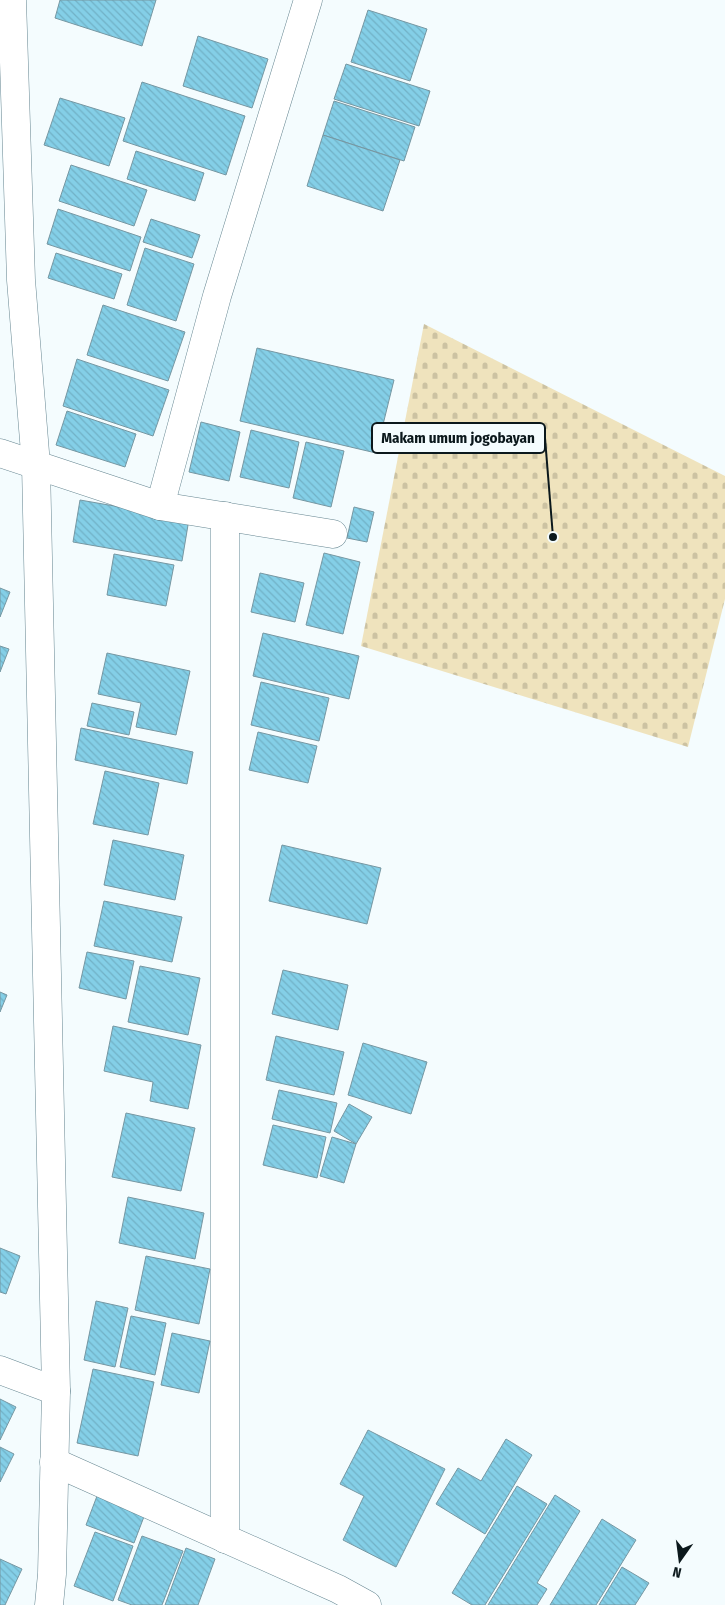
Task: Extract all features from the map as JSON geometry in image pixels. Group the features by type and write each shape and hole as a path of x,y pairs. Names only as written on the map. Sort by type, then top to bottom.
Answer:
{"street":[{"path":"12,0 21,280 36,465 56,1391 52,1574 49,1605"},
{"path":"160,506 217,296 308,0"},
{"path":"0,452 160,506 333,534"},
{"path":"225,516 225,1539"},
{"path":"0,1370 56,1391"},
{"path":"54,1462 338,1589 367,1605"}],"green space":[{"path":"424,324 725,476 725,599 688,747 361,646"}],"building":[{"path":"60,0 156,0 142,46 55,18"},
{"path":"368,10 427,29 410,81 351,62"},
{"path":"198,36 268,59 252,108 183,86"},
{"path":"346,64 430,91 419,126 334,99"},
{"path":"142,82 245,116 226,175 123,141"},
{"path":"60,98 125,118 109,166 44,145"},
{"path":"334,101 415,127 404,161 323,135"},
{"path":"323,135 400,160 383,211 307,186"},
{"path":"136,151 204,173 195,201 127,179"},
{"path":"71,165 147,190 134,226 59,201"},
{"path":"58,209 141,237 130,271 47,244"},
{"path":"151,219 200,235 192,258 143,242"},
{"path":"145,248 194,264 176,321 127,305"},
{"path":"56,253 122,274 114,299 48,278"},
{"path":"103,305 185,332 168,381 87,355"},
{"path":"257,348 394,380 376,453 240,421"},
{"path":"77,359 169,390 153,436 63,406"},
{"path":"67,411 136,434 125,467 56,445"},
{"path":"201,422 240,432 229,481 189,472"},
{"path":"251,430 299,442 289,488 240,477"},
{"path":"306,442 344,451 331,507 293,498"},
{"path":"80,500 189,519 182,561 73,542"},
{"path":"354,507 374,512 367,542 347,538"},
{"path":"324,553 360,562 343,634 306,625"},
{"path":"114,554 174,565 166,606 107,595"},
{"path":"260,573 304,583 295,622 251,612"},
{"path":"0,588 10,592 0,617"},
{"path":"263,633 359,656 349,699 253,676"},
{"path":"0,646 9,649 0,672"},
{"path":"107,653 190,671 176,735 136,727 141,703 98,694"},
{"path":"261,682 329,698 319,741 251,725"},
{"path":"92,703 134,712 129,735 87,726"},
{"path":"81,728 193,752 187,784 75,760"},
{"path":"258,732 317,746 308,783 249,770"},
{"path":"105,771 159,783 148,835 93,824"},
{"path":"113,840 184,855 175,900 104,885"},
{"path":"282,845 381,868 367,924 269,901"},
{"path":"104,901 182,917 172,962 94,946"},
{"path":"87,952 134,961 126,999 79,988"},
{"path":"140,966 200,978 188,1035 128,1022"},
{"path":"283,970 348,985 338,1030 272,1014"},
{"path":"0,992 7,995 0,1012"},
{"path":"113,1026 201,1045 188,1109 150,1101 153,1082 104,1071"},
{"path":"276,1036 344,1052 334,1095 266,1080"},
{"path":"363,1043 427,1062 411,1114 348,1095"},
{"path":"279,1090 337,1103 330,1133 272,1119"},
{"path":"349,1104 372,1117 356,1144 334,1131"},
{"path":"126,1113 195,1128 181,1191 112,1177"},
{"path":"273,1125 326,1137 317,1178 263,1165"},
{"path":"332,1137 356,1144 344,1183 320,1176"},
{"path":"128,1197 204,1213 195,1259 119,1243"},
{"path":"0,1248 20,1256 6,1294 0,1292"},
{"path":"146,1256 210,1269 199,1324 135,1310"},
{"path":"96,1301 128,1308 115,1367 84,1360"},
{"path":"131,1316 166,1323 155,1375 120,1367"},
{"path":"172,1333 210,1341 199,1393 161,1385"},
{"path":"93,1369 154,1382 138,1456 77,1443"},
{"path":"0,1399 16,1407 0,1440"},
{"path":"368,1430 445,1469 396,1567 343,1540 364,1496 340,1484"},
{"path":"506,1439 532,1455 485,1534 436,1504 458,1468 481,1481"},
{"path":"0,1447 14,1454 0,1482"},
{"path":"517,1486 547,1504 485,1605 472,1605 452,1593"},
{"path":"555,1495 580,1511 537,1583 547,1589 537,1605 488,1605"},
{"path":"97,1496 145,1514 134,1543 86,1525"},
{"path":"602,1519 636,1540 596,1605 550,1605"},
{"path":"95,1532 133,1546 113,1601 74,1586"},
{"path":"142,1536 183,1551 162,1605 132,1605 118,1600"},
{"path":"186,1548 215,1559 198,1605 165,1605"},
{"path":"0,1559 22,1569 5,1605 0,1605"},
{"path":"622,1567 649,1583 635,1605 599,1605"}],"place":[{"name":"Makam umum jogobayan","path":"553,537"}]}
